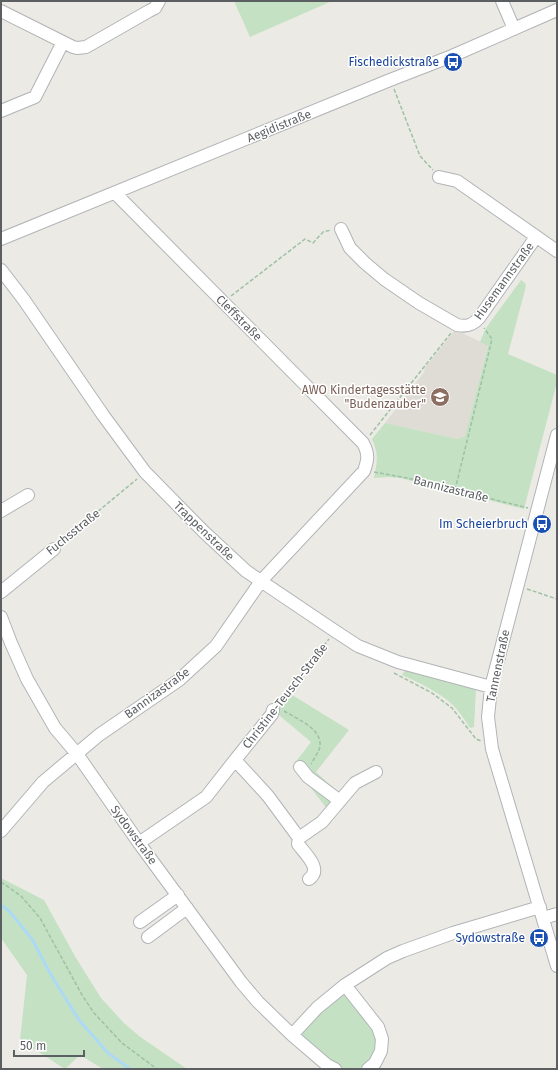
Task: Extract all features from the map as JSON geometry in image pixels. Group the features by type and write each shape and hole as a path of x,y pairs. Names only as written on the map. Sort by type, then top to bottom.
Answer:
{"street":[{"path":"1,11 77,48 86,47 149,12 155,8 159,1"},
{"path":"502,1 514,29"},
{"name":"Aegidistraße","path":"1,239 452,56 557,10"},
{"path":"1,112 35,97 63,42"},
{"path":"439,177 457,181 557,251"},
{"name":"Cleffstraße","path":"115,194 363,443"},
{"name":"Husemannstraße","path":"341,229 350,248 384,279 419,303 457,325 462,326 471,325 479,318 536,237"},
{"name":"Trappenstraße","path":"1,270 24,300 103,415 145,472 204,532 246,571 358,646 398,662 491,687"},
{"name":"Tannenstraße","path":"557,435 553,471 537,511 491,687 488,717 492,749 557,966"},
{"path":"363,443 368,453 364,471"},
{"name":"Bannizastraße","path":"1,831 43,782 99,735 179,680 216,646 261,581 364,471"},
{"path":"1,511 28,495"},
{"name":"Fuchsstraße","path":"1,592 54,549"},
{"name":"Sydowstraße","path":"1,617 27,679 55,728 77,754 139,843 241,982 258,1002 292,1035 327,1065 335,1069"},
{"name":"Christine-Teusch-Straße","path":"139,843 206,797 272,714 274,708"},
{"name":"Christine-Teusch-Straße","path":"236,760 268,796 299,838 298,844 314,865 315,872 309,879"},
{"path":"303,770 308,777 340,801"},
{"path":"299,838 322,822 355,783 376,772"},
{"path":"140,922 178,895"},
{"path":"148,937 187,908"},
{"path":"292,1035 317,1008 345,985 387,958 453,934 542,912 557,914"},
{"path":"345,985 378,1027 382,1039 381,1051 375,1064 368,1069"}],"path":[{"path":"390,80 420,156 439,177"},
{"path":"223,302 305,239 313,243 323,232 341,229"},
{"path":"455,490 492,339 479,318"},
{"path":"363,443 457,325"},
{"name":"Bannizastraße","path":"364,471 407,478 537,511"},
{"name":"Fuchsstraße","path":"54,549 145,472"},
{"path":"518,586 557,599"},
{"name":"Christine-Teusch-Straße","path":"274,708 335,631"},
{"path":"394,672 442,700 452,708 476,738 492,749"},
{"path":"274,708 307,725 314,730 318,738 320,744 319,750 303,770"},
{"path":"1,882 21,896 40,918 82,995 94,1013 122,1042 157,1069"}],"shaded area":[{"name":"AWO Kindertagesstätte \"Budenzauber\"","path":"455,330 488,345 465,436 458,439 385,423 425,371 424,369"}],"green space":[{"path":"234,1 332,1 250,37"},
{"path":"521,280 526,286 508,354 557,375 557,382 524,509 400,478 374,478 377,458 376,449 372,439 385,423 458,439 465,436 488,346 480,342 486,328"},
{"path":"406,669 476,688 474,727 470,728 456,708 448,700 402,675"},
{"path":"289,693 349,730 316,772 341,795 328,810 294,764 311,742 274,711"},
{"path":"1,878 44,900 76,958 101,998 124,1023 139,1036 187,1069 103,1069 80,1055 65,1069 20,1040 27,975 1,938"},
{"path":"342,994 345,995 373,1028 377,1039 377,1051 372,1061 363,1067 356,1069 341,1069 301,1037 303,1032 313,1020"}],"waterway":[{"path":"1,905 9,911 32,939 51,975 79,1020 108,1053 130,1069"}],"place":[{"name":"Fischedickstraße","path":"453,62"},
{"name":"AWO Kindertagesstätte \"Budenzauber\"","path":"440,397"},
{"name":"Im Scheierbruch","path":"542,524"},
{"name":"Sydowstraße","path":"539,938"}]}
